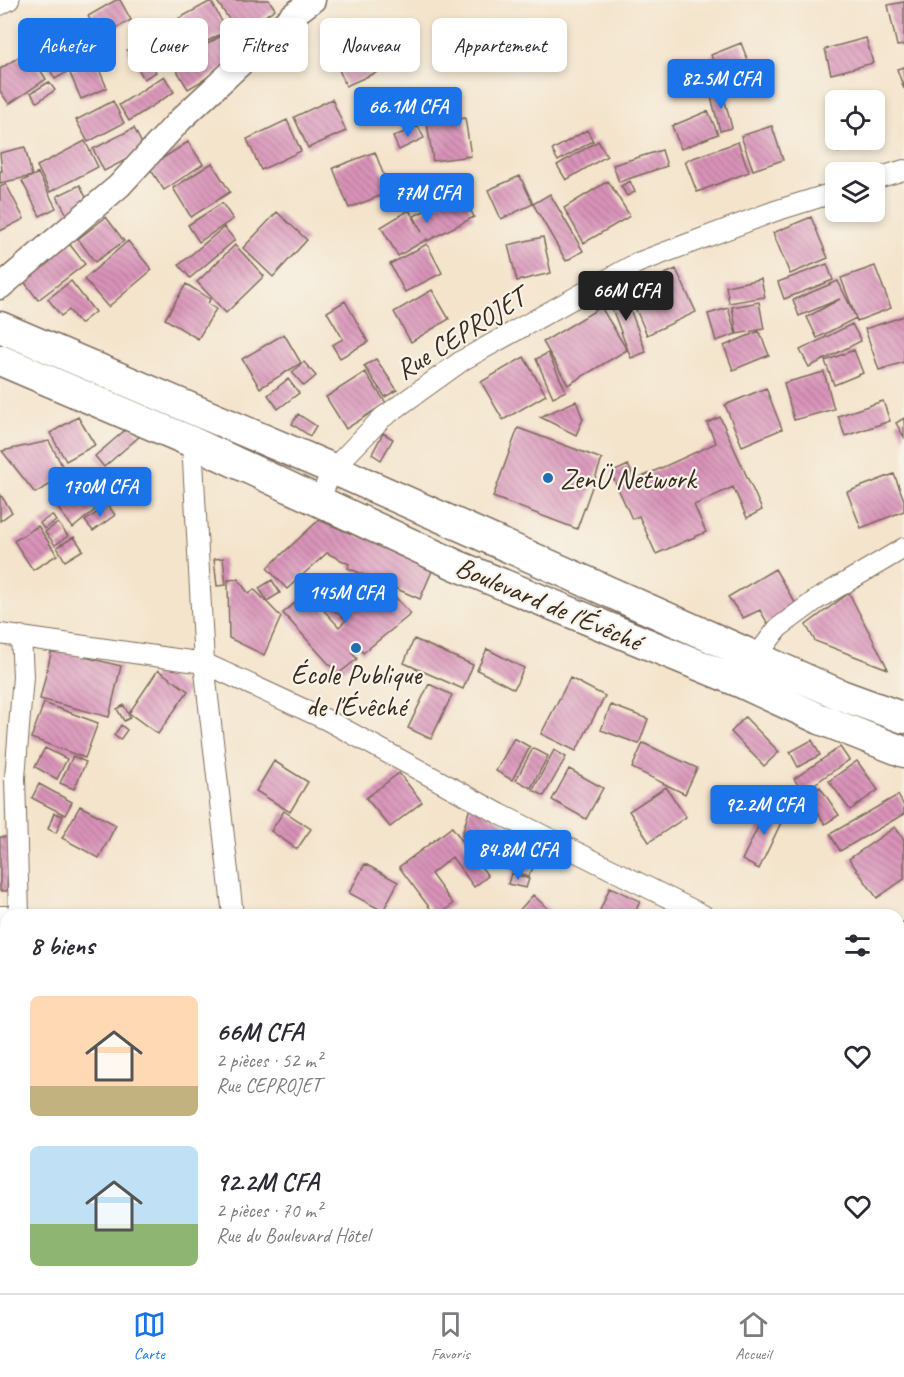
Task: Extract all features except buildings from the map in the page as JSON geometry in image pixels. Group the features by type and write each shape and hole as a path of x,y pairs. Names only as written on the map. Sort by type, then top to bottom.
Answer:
{"main road":[{"name":"Boulevard de l'Évêché","path":"0,327 333,469 841,694 904,718"},
{"name":"Boulevard de l'Évêché","path":"0,360 192,442 456,565 904,752"}],"street":[{"path":"0,5 9,0"},
{"path":"0,287 119,186 180,120 293,15 313,0"},
{"path":"885,176 904,170"},
{"name":"Rue CEPROJET","path":"319,500 333,469 382,418 463,360 637,263 775,211 825,195"},
{"path":"192,442 204,663 232,909"},
{"path":"756,657 778,628 816,600 904,548"},
{"path":"0,634 204,663 327,720 500,814 691,909"},
{"path":"19,909 15,778 23,676 21,636"}],"place":[{"name":"ZenÜ Network","path":"548,478"},
{"name":"École Publique de l'Évêché","path":"356,648"}]}
